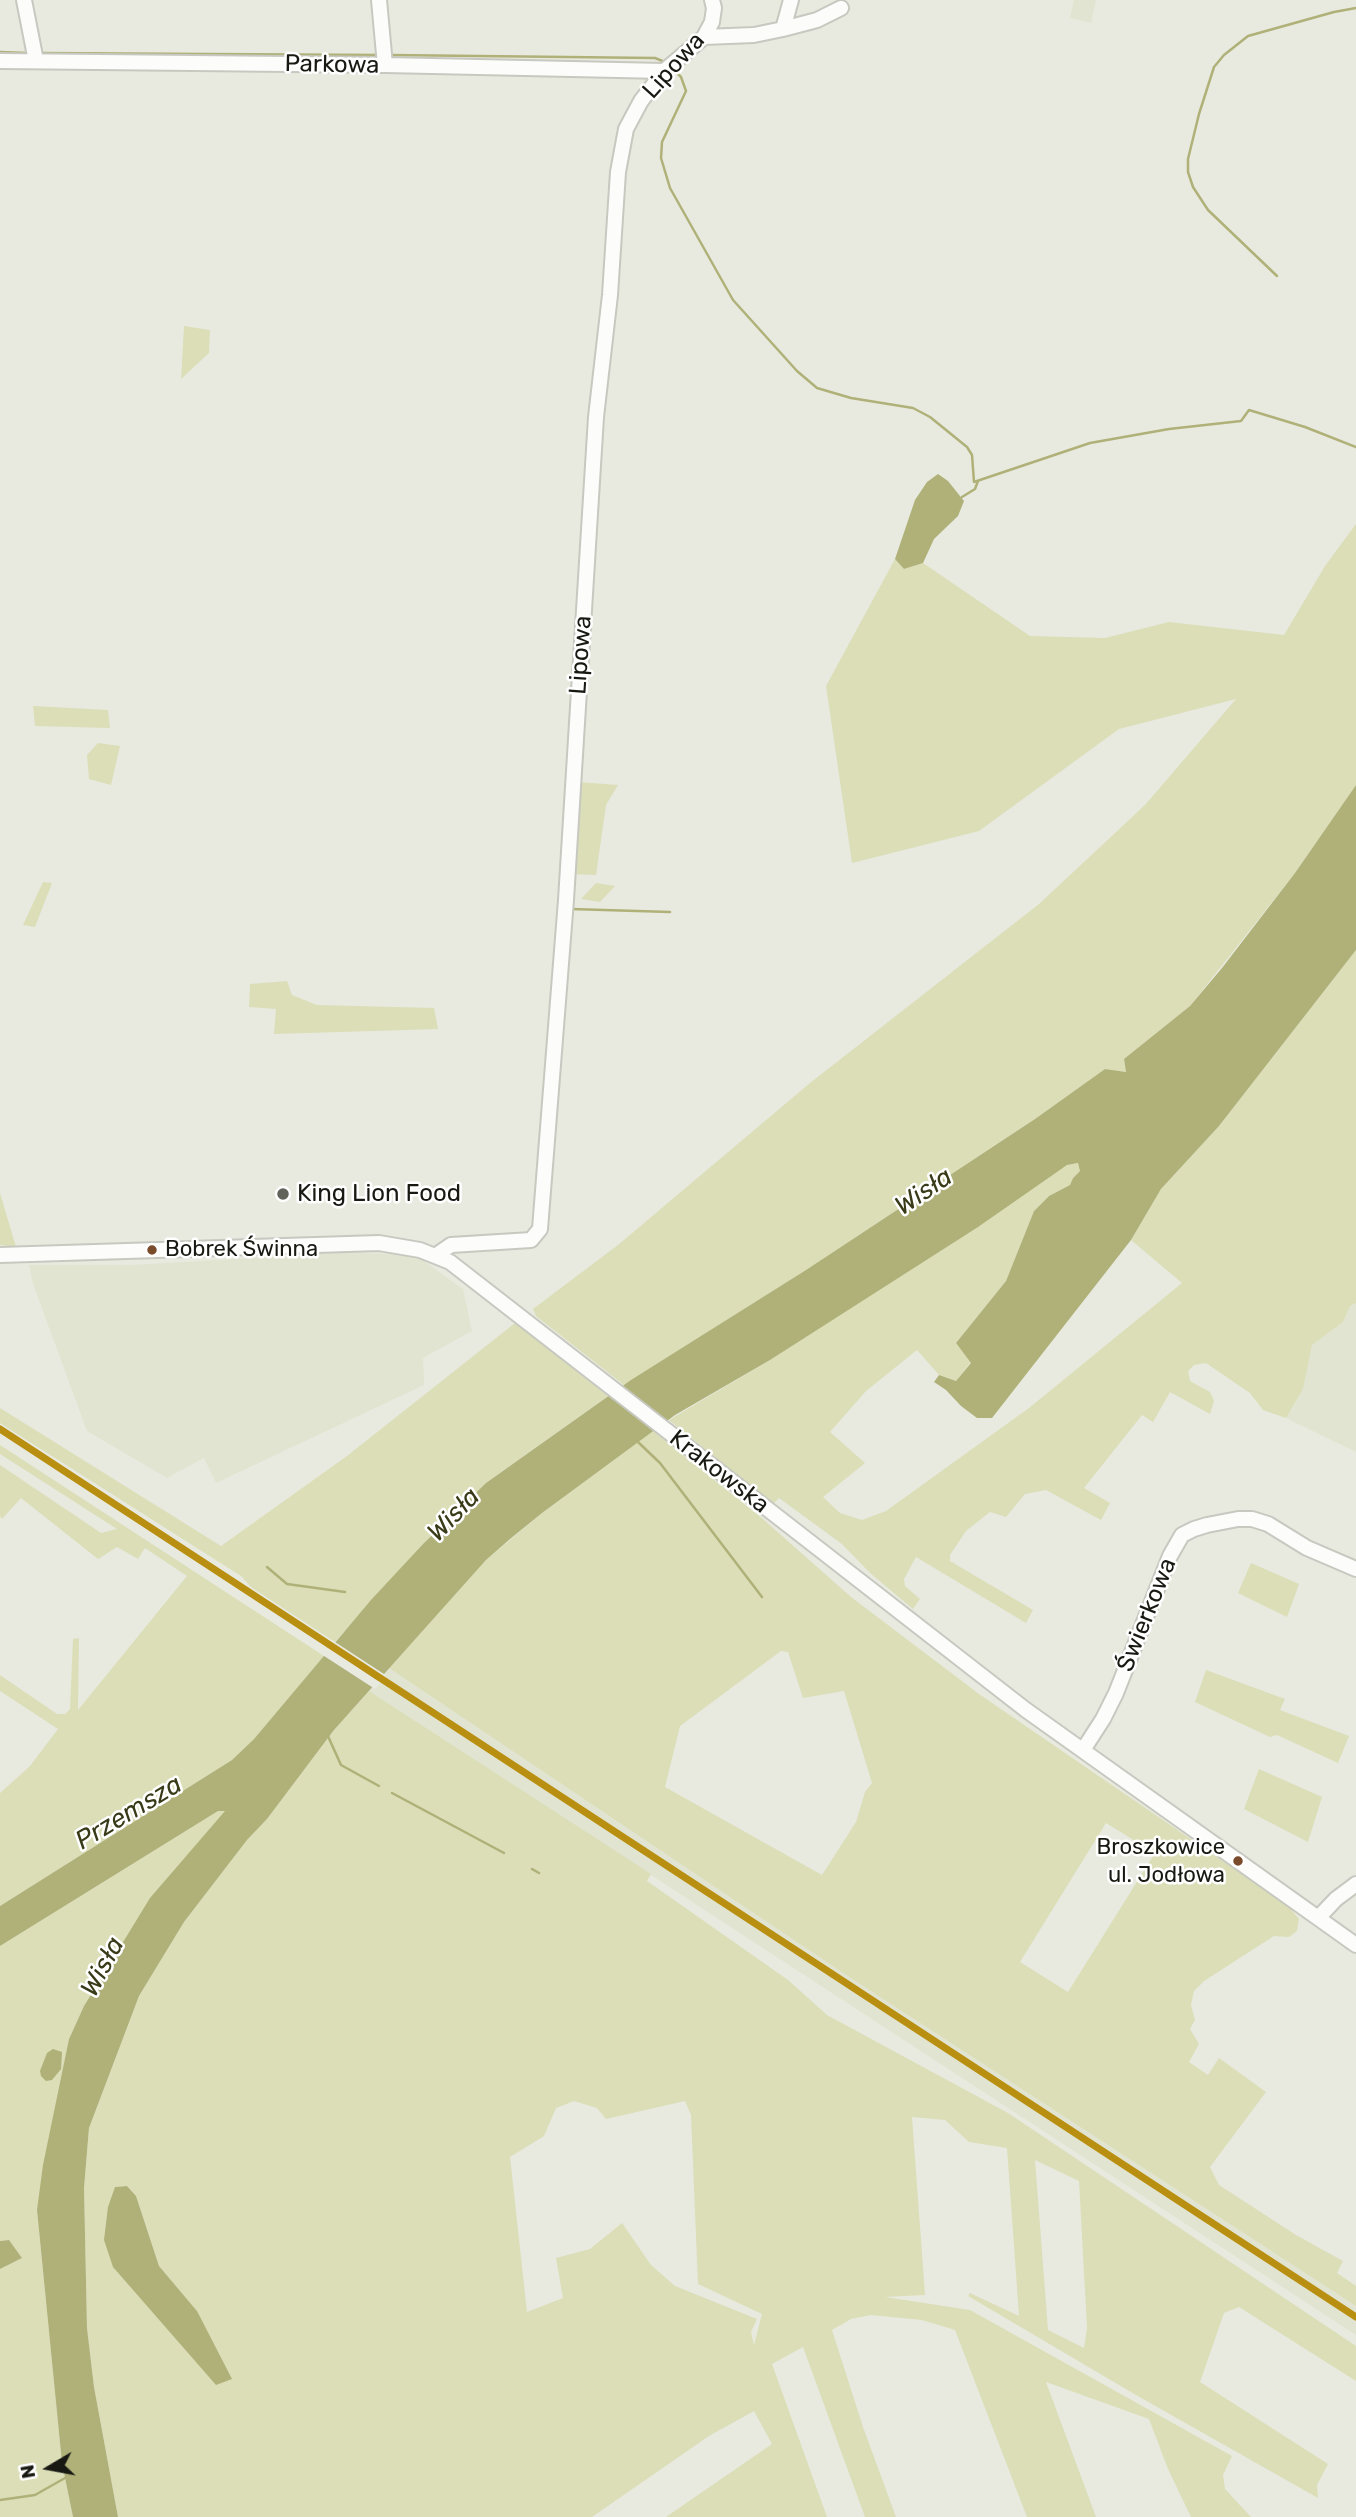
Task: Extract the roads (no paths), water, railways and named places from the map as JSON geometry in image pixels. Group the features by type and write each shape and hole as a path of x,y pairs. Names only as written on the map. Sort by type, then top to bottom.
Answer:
{"street":[{"path":"24,0 36,61"},
{"path":"379,0 384,59"},
{"name":"Lipowa","path":"435,1256 451,1245 531,1240 540,1229 566,900 596,417 610,295 618,172 626,129 641,101 670,67 704,37 712,22 712,0"},
{"path":"783,29 791,0"},
{"path":"704,37 754,35 783,29 817,20 841,8"},
{"name":"Parkowa","path":"0,61 384,59 670,67"},
{"name":"Krakowska","path":"0,1255 379,1243 420,1250 450,1262 1017,1703 1356,1945"},
{"name":"Świerkowa","path":"1083,1750 1116,1693 1170,1556 1182,1535 1207,1525 1252,1519 1268,1524 1307,1548 1356,1569"},
{"path":"1318,1918 1336,1899 1356,1884"}],"water":[{"path":"938,474 948,481 964,501 958,516 934,539 923,563 904,569 895,559 915,500 927,482"},
{"name":"Wisła","path":"1356,785 1356,950 1219,1126 1161,1189 1131,1240 992,1418 977,1418 934,1382 939,1375 956,1381 971,1363 956,1343 1006,1281 1034,1211 1049,1196 1070,1185 1080,1171 1078,1163 1067,1165 978,1227 770,1360 675,1415 510,1539 486,1560 334,1730 184,1922 139,1996 89,2128 84,2188 87,2328 94,2387 118,2517 73,2517 62,2463 37,2210 43,2165 69,2039 84,2006 150,1898 225,1811 218,1811 0,1946 0,1906 232,1760 254,1739 371,1600 424,1543 486,1483 631,1380 806,1270 1035,1119 1105,1069 1126,1072 1124,1059 1190,1006 1222,968 1295,873"},
{"path":"53,2049 62,2052 61,2069 52,2080 46,2081 40,2071 47,2053"},
{"path":"127,2186 136,2196 159,2266 197,2311 232,2379 216,2385 113,2267 104,2240 108,2207 115,2187"},
{"path":"9,2240 22,2258 0,2269 0,2241"}],"waterway":[{"path":"1277,276 1208,210 1193,187 1188,172 1188,159 1199,114 1214,67 1224,55 1248,36 1356,8"},
{"path":"0,52 28,53"},
{"path":"40,53 379,55"},
{"path":"390,55 655,58 665,62"},
{"path":"673,69 681,77 686,91 662,142 661,158 670,188 733,300 797,371 817,388 851,398 913,408 930,417 967,447 972,455 974,482 1090,443 1169,429 1241,421 1249,410 1305,427 1356,447"},
{"path":"962,497 975,489 978,481"},
{"path":"571,909 670,912"},
{"path":"638,1442 660,1463 762,1597"},
{"path":"267,1567 287,1584 345,1592"},
{"path":"327,1734 341,1765 379,1786"},
{"path":"392,1793 504,1853"},
{"path":"532,1869 539,1873"},
{"path":"0,2500 35,2495 65,2478"}],"place":[{"name":"King Lion Food","path":"283,1194"},
{"name":"Bobrek Świnna","path":"152,1250"},
{"name":"Broszkowice ul. Jodłowa","path":"1238,1861"}],"water label":[{"name":"Przemsza","path":"129,1813"}]}
